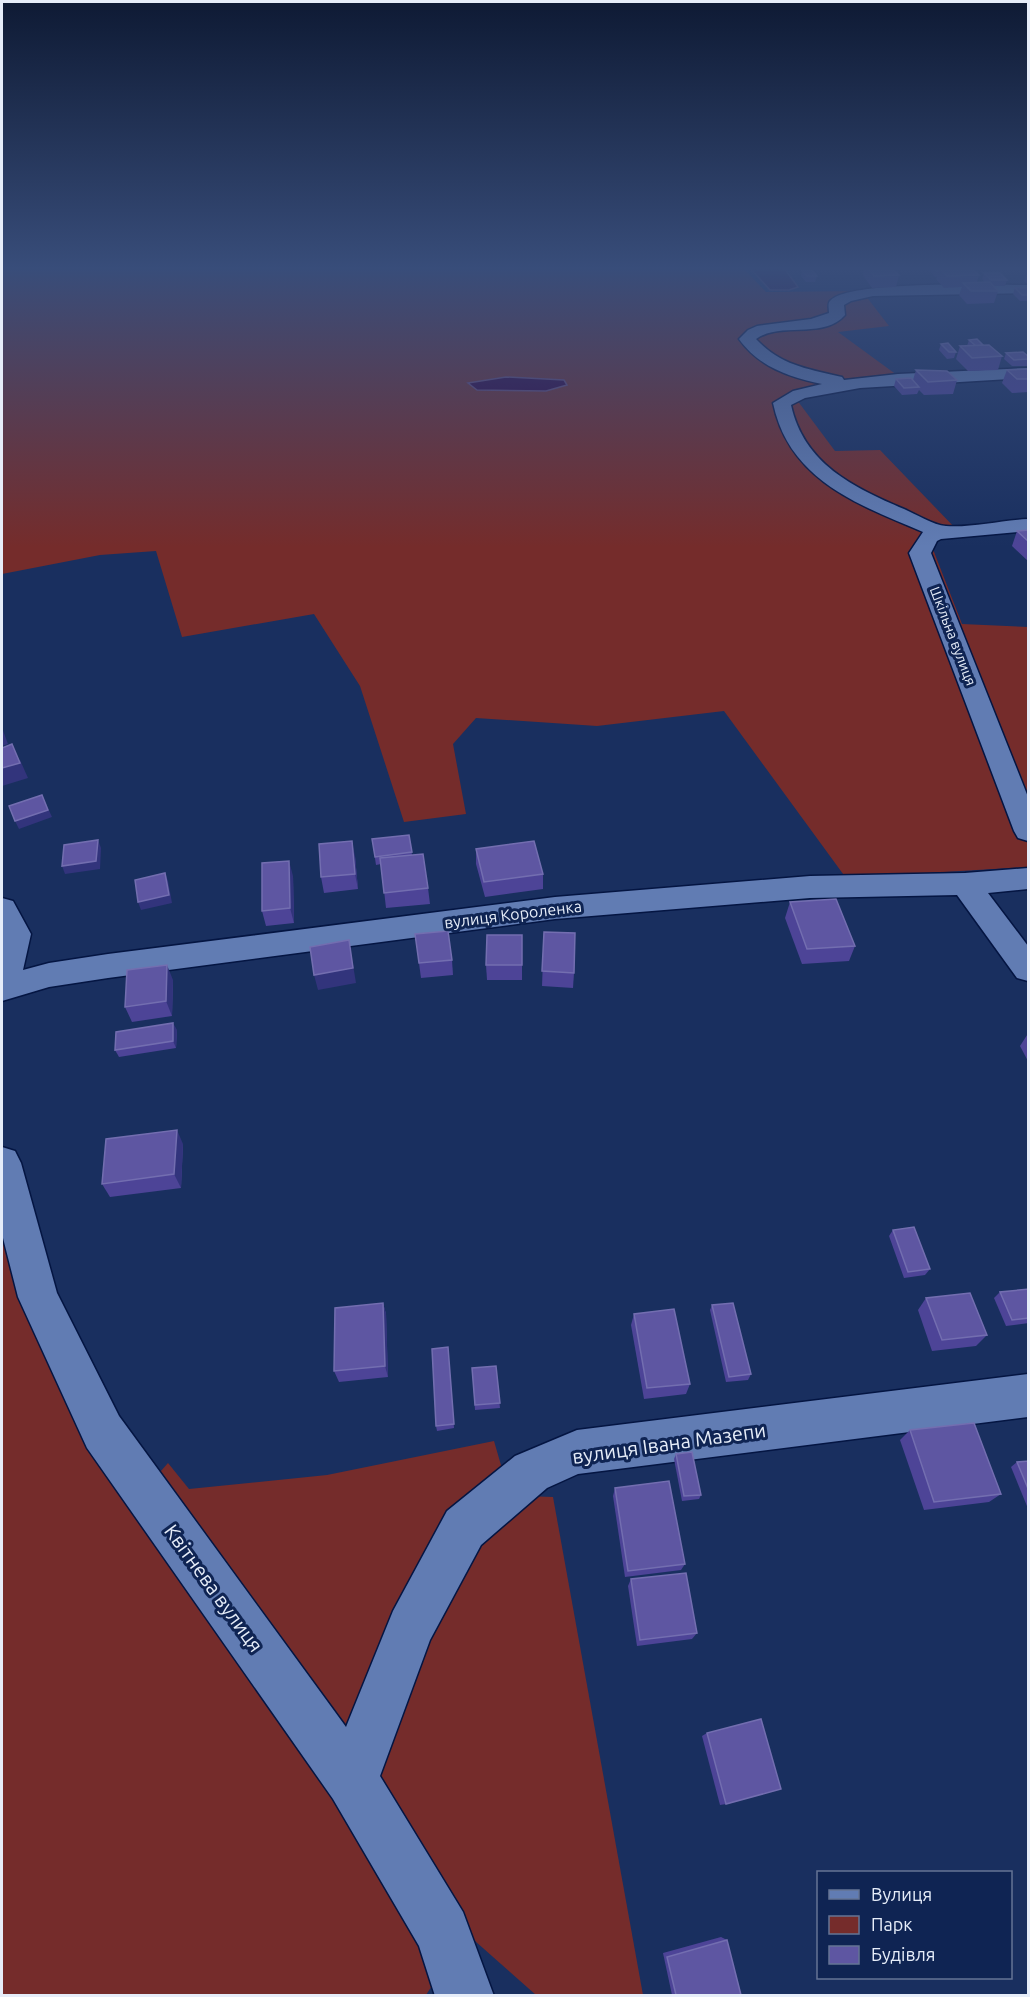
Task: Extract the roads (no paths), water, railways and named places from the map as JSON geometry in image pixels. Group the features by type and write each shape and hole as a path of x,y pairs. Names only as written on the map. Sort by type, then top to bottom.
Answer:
{"street":[{"path":"760,361 771,380 789,431 808,458 838,485 944,533 1029,525"},
{"path":"771,380 776,366 809,377 852,384"},
{"path":"771,380 789,396 804,391 852,384 1029,373"},
{"name":"Шкільна вулиця","path":"944,533 928,537 920,553 1029,831"},
{"name":"вулиця Короленка","path":"2,909 15,934 2,989 73,971 555,908 810,887 964,884 1029,879"},
{"path":"964,884 1029,969"},
{"name":"Квітнева вулиця","path":"2,1163 38,1297 103,1432 352,1780 442,1932 465,1995"},
{"name":"вулиця Івана Мазепи","path":"352,1780 410,1628 464,1528 531,1472 577,1452 1029,1396"}]}
